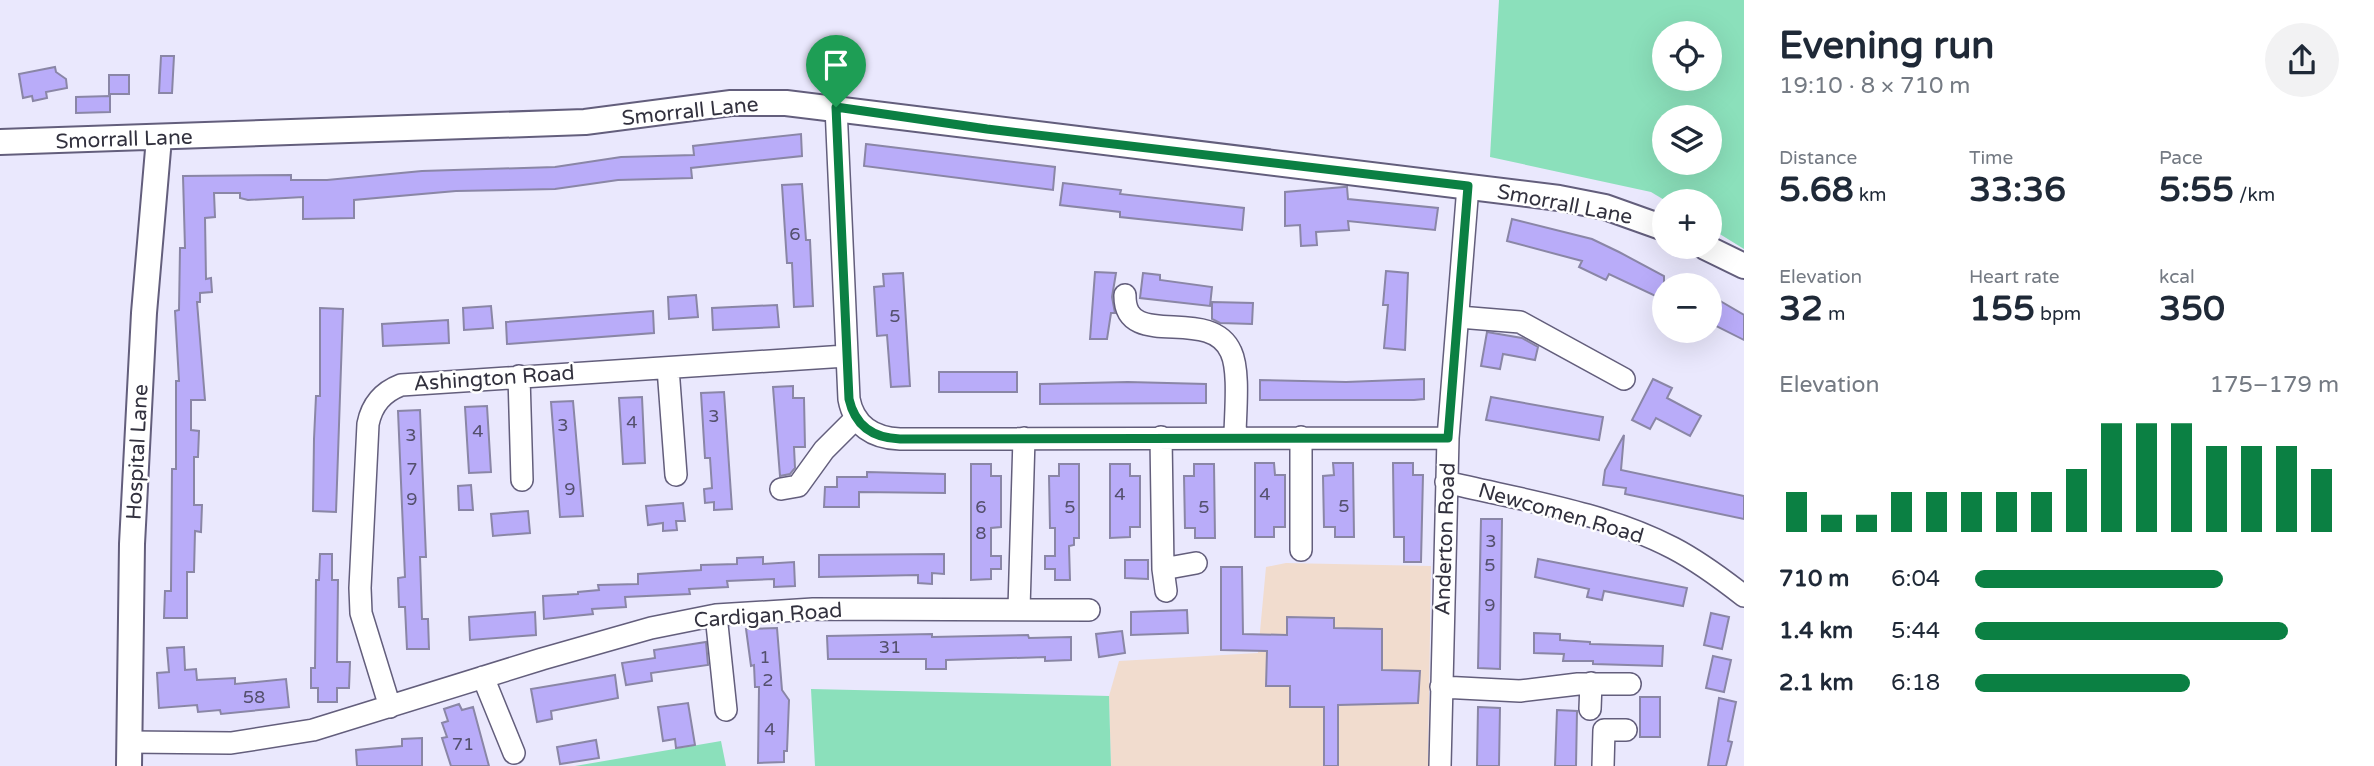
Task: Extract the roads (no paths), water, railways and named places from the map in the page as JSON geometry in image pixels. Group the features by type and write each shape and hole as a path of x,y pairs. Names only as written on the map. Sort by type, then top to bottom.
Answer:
{"street":[{"name":"Smorrall Lane","path":"0,142 585,122 731,103 836,107 987,129 1468,186 1605,207 1652,224"},
{"path":"836,107 849,399 855,419 872,433 889,438 1448,438"},
{"name":"Hospital Lane","path":"129,754 132,544 144,313 159,138"},
{"name":"Anderton Road","path":"1440,766 1448,438 1468,186"},
{"path":"1722,255 1744,266"},
{"path":"1125,295 1127,309 1143,324 1205,329 1227,344 1234,361 1235,437"},
{"path":"1459,317 1520,323 1624,379"},
{"name":"Ashington Road","path":"390,707 361,613 370,414 379,399 401,384 846,356"},
{"path":"668,368 676,475"},
{"path":"519,376 522,480"},
{"path":"781,489 797,486 824,450 855,419"},
{"path":"1161,437 1163,569 1166,591"},
{"path":"1301,437 1301,550"},
{"path":"1020,610 1024,438"},
{"name":"Newcomen Road","path":"1446,482 1561,510 1647,536 1695,560 1744,596"},
{"path":"1163,569 1196,563"},
{"name":"Cardigan Road","path":"129,754 231,743 313,730 651,628 716,615 813,609 1089,610"},
{"path":"716,615 726,713"},
{"path":"483,677 514,753"},
{"path":"1590,709 1591,683"},
{"path":"1441,687 1520,691 1591,683 1630,684"},
{"path":"1603,766 1604,730 1626,730"}]}
